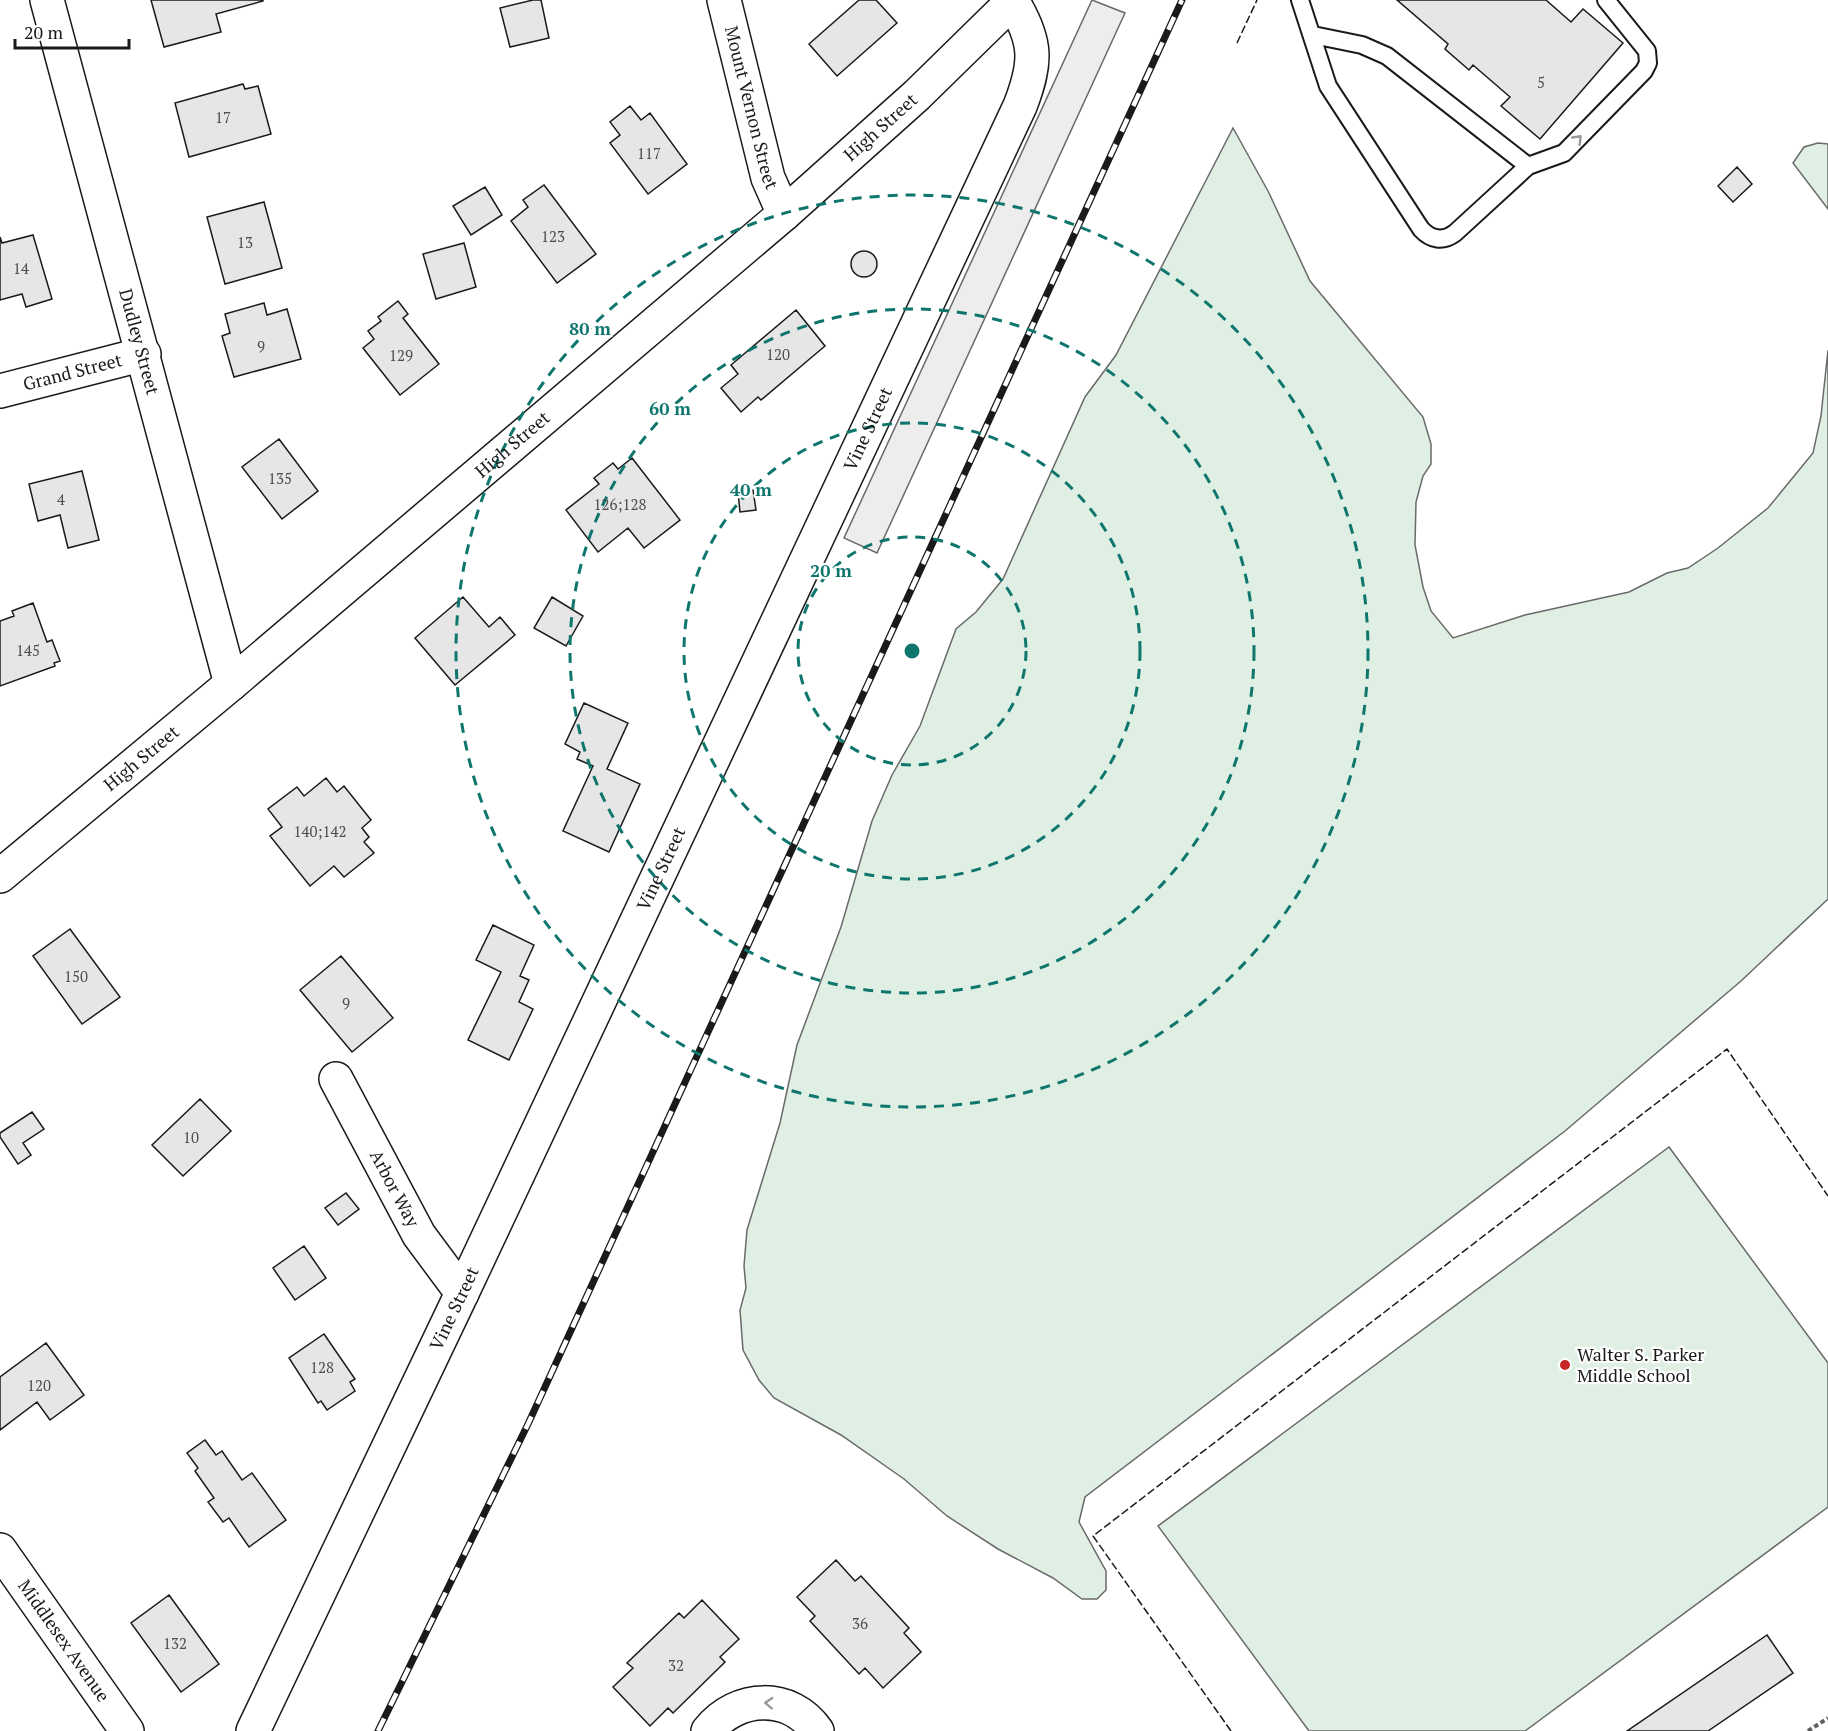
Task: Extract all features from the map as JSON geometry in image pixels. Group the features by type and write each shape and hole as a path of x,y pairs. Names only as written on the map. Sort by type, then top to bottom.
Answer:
{"street":[{"name":"Dudley Street","path":"47,0 231,684"},
{"name":"Mount Vernon Street","path":"724,0 768,178 784,214"},
{"name":"High Street","path":"0,876 231,684 784,214 917,94 1013,1"},
{"name":"Vine Street","path":"253,1731 462,1293 1020,106 1031,68 1032,49 1029,29 1013,1"},
{"name":"Grand Street","path":"0,391 144,354"},
{"name":"Arbor Way","path":"336,1079 422,1241 462,1293"},
{"name":"Middlesex Avenue","path":"0,1550 127,1731"},
{"path":"708,1731 734,1709 757,1702 772,1702 798,1711 818,1731"}],"lane":[{"path":"1300,0 1328,86 1428,236 1437,239 1451,236 1528,166 1564,153 1647,66 1649,57 1645,49 1606,0"},
{"path":"1313,35 1362,45 1387,56 1528,166"}],"path":[{"path":"1808,1731 1828,1718"}],"green space":[{"path":"1233,128 1268,191 1310,281 1423,417 1431,444 1431,464 1423,476 1416,502 1415,545 1423,587 1431,611 1453,638 1525,615 1629,592 1667,573 1688,568 1718,548 1768,508 1813,453 1821,416 1828,350 1828,899 1741,981 1565,1131 1085,1497 1079,1522 1106,1571 1106,1590 1097,1599 1082,1599 1053,1578 998,1549 947,1516 904,1479 841,1435 774,1398 759,1380 743,1350 740,1310 746,1288 744,1266 747,1230 780,1123 797,1045 841,927 872,821 892,775 920,726 956,629 976,612 1003,579 1085,397 1116,355"},
{"path":"1818,143 1828,144 1828,209 1793,163 1804,147"},
{"name":"Walter S. Parker Middle School","path":"1669,1147 1828,1363 1828,1507 1525,1731 1309,1731 1158,1526"}],"shaded area":[{"path":"1092,0 1125,13 877,553 844,538"}],"building":[{"path":"151,0 263,1 216,14 221,32 164,47"},
{"path":"541,0 549,38 510,47 500,8"},
{"path":"859,0 876,0 897,23 837,76 809,44"},
{"path":"1397,0 1546,0 1571,22 1583,9 1623,43 1540,139 1501,106 1510,97 1473,65 1469,70 1445,49 1448,44"},
{"path":"243,84 245,89 258,86 271,134 189,157 175,103"},
{"path":"630,106 641,120 650,113 687,164 648,194 610,143 620,135 610,122"},
{"path":"1737,167 1752,184 1733,202 1718,186"},
{"path":"544,185 596,254 557,283 511,221 528,207 523,200"},
{"path":"485,187 502,215 471,235 453,206"},
{"path":"264,202 282,268 225,284 207,217"},
{"path":"33,235 52,299 26,307 22,294 0,300 0,237 2,243"},
{"path":"464,243 476,287 436,299 423,254"},
{"path":"864,251 873,255 877,264 873,273 864,277 855,273 851,264 855,255"},
{"path":"398,301 408,314 403,318 439,364 400,395 363,348 374,339 368,331 381,321 378,317"},
{"path":"264,303 267,315 287,309 301,359 234,377 222,336 230,333 225,314"},
{"path":"796,310 825,346 761,400 758,397 741,412 721,388 738,374 731,365"},
{"path":"279,439 318,491 282,519 242,467"},
{"path":"632,458 680,520 644,548 628,528 598,552 566,510 599,484 594,478 613,463 618,469"},
{"path":"82,471 99,540 68,548 60,515 38,521 29,484"},
{"path":"753,490 756,510 740,512 738,492"},
{"path":"463,597 489,627 500,617 515,635 455,685 415,638"},
{"path":"552,597 583,616 566,646 534,628"},
{"path":"33,603 47,642 52,640 60,661 54,663 55,666 0,686 0,621 14,616 12,611"},
{"path":"584,703 628,723 607,769 640,784 609,852 563,831 593,766 577,759 580,752 565,744"},
{"path":"326,778 337,792 344,786 371,820 362,828 369,837 364,842 374,853 344,877 334,866 310,886 270,836 282,827 268,809 297,787 304,796"},
{"path":"493,925 534,945 520,976 529,980 519,1002 533,1009 509,1060 468,1040 501,972 476,960"},
{"path":"70,929 120,997 82,1024 33,956"},
{"path":"341,956 393,1018 352,1052 300,990"},
{"path":"200,1099 231,1131 183,1176 152,1145"},
{"path":"32,1112 44,1129 23,1143 31,1155 18,1164 0,1137 0,1133"},
{"path":"346,1193 359,1209 338,1225 325,1208"},
{"path":"304,1246 326,1278 295,1300 273,1268"},
{"path":"324,1334 355,1379 350,1382 355,1391 327,1410 321,1401 318,1403 289,1358"},
{"path":"46,1343 84,1395 50,1420 37,1402 0,1430 0,1377"},
{"path":"205,1440 216,1455 222,1451 242,1480 252,1473 286,1520 249,1547 229,1518 223,1522 208,1502 214,1498 195,1471 198,1468 187,1453"},
{"path":"836,1560 855,1581 861,1576 909,1628 904,1633 921,1652 883,1688 865,1668 859,1674 810,1621 815,1616 797,1597"},
{"path":"169,1595 219,1664 181,1692 131,1623"},
{"path":"702,1600 739,1639 720,1657 725,1662 673,1713 668,1708 650,1726 613,1687 633,1668 627,1663 679,1613 684,1618"},
{"path":"1767,1635 1793,1673 1708,1731 1627,1731"}],"railway":[{"path":"378,1731 528,1424 1182,0"}],"fence":[{"path":"1237,43 1257,0"},
{"path":"1231,1731 1093,1536 1727,1049 1828,1196"}],"place":[{"name":"Walter S. Parker Middle School","path":"1565,1365"}]}
